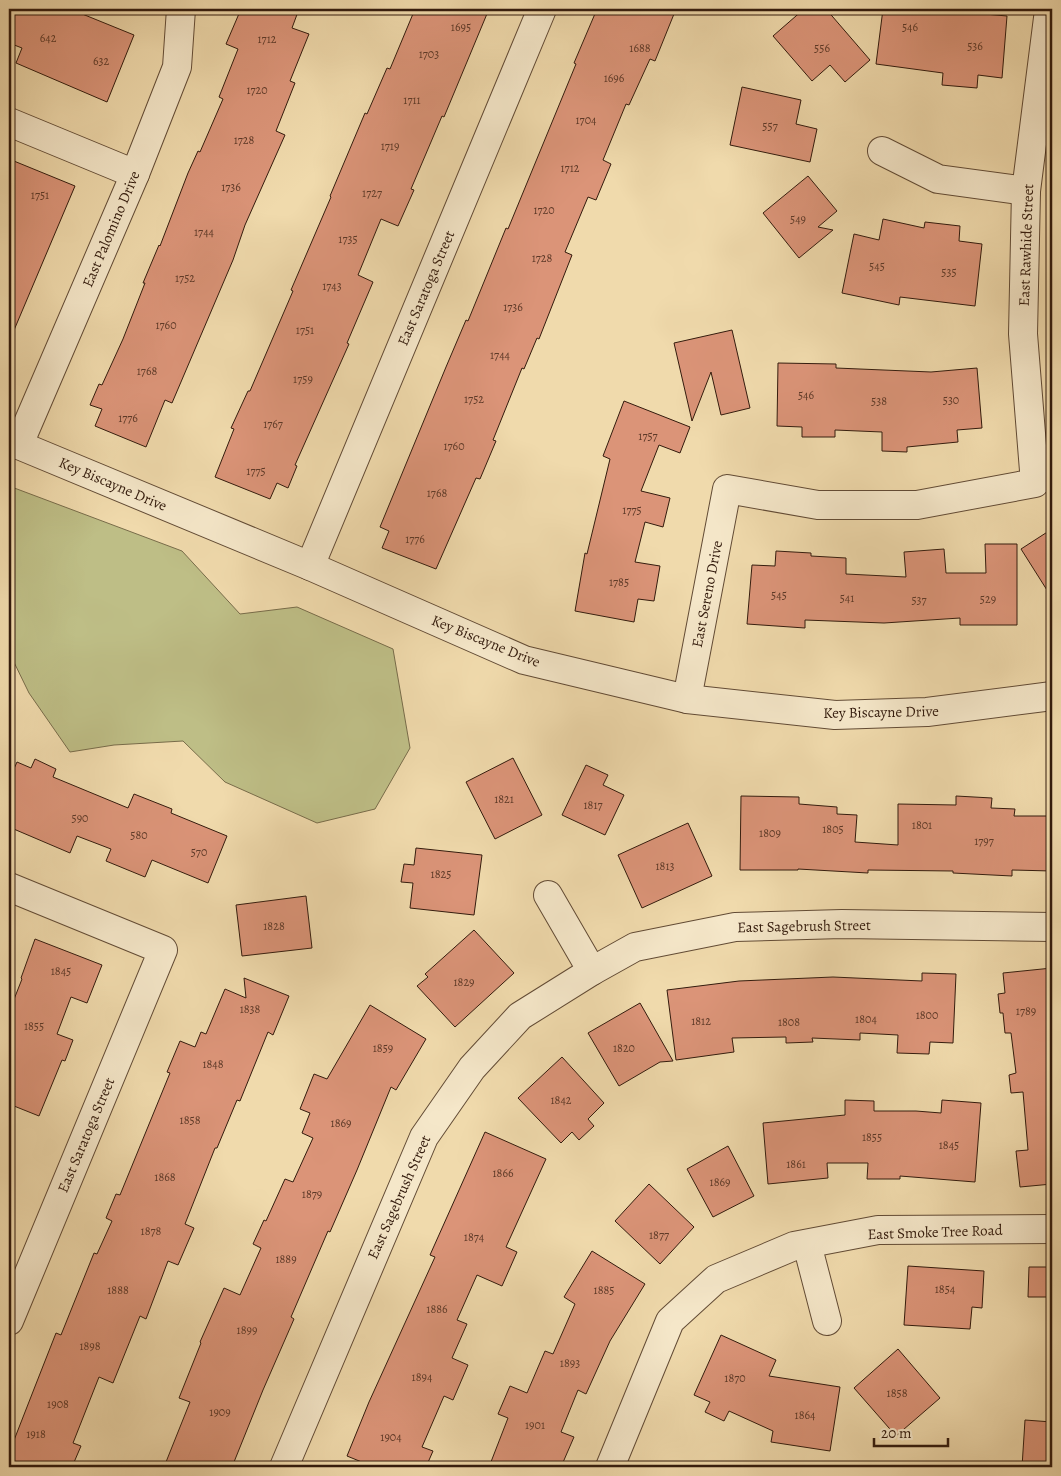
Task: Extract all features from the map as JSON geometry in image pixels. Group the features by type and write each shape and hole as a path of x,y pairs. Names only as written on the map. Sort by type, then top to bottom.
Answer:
{"street":[{"name":"East Palomino Drive","path":"14,443 135,174 177,67 181,9"},
{"name":"East Saratoga Street","path":"310,566 542,9"},
{"name":"East Rawhide Street","path":"727,489 818,505 918,505 1035,483 1023,334 1026,191 1048,18 1051,9"},
{"path":"9,122 135,174"},
{"path":"882,151 938,180 1026,191"},
{"name":"Key Biscayne Drive","path":"14,443 310,566 524,660 687,699 834,715 928,712 1052,696"},
{"name":"East Sereno Drive","path":"687,699 727,489"},
{"name":"East Saratoga Street","path":"9,887 163,950 9,1321"},
{"path":"548,895 592,971"},
{"name":"East Sagebrush Street","path":"284,1467 424,1137 472,1068 520,1016 592,971 635,947 735,927 842,924 1052,926"},
{"name":"East Smoke Tree Road","path":"610,1467 670,1320 716,1279 794,1246 878,1230 1052,1229"},
{"path":"807,1244 827,1322"}],"green space":[{"path":"9,486 182,551 240,614 297,607 393,649 410,748 375,809 317,823 225,782 183,741 114,745 70,752 29,693 9,652"}],"building":[{"path":"9,9 70,9 134,35 107,102 16,63 22,48 9,43"},
{"path":"241,9 299,9 292,28 309,34 290,81 295,83 276,131 285,135 245,225 233,260 172,403 165,400 146,447 95,426 102,409 90,405 99,384 102,385 123,339 145,283 143,283 160,246 188,173 198,151 200,152 223,99 219,97 238,49 226,44"},
{"path":"415,9 489,9 444,117 442,116 411,189 414,190 398,226 381,219 358,275 373,282 347,343 349,344 295,465 297,466 288,488 277,483 270,499 215,477 234,429 231,428 248,391 250,391 293,291 291,290 365,113 367,114 387,68 390,69"},
{"path":"597,9 676,9 655,61 650,59 629,105 626,104 603,160 611,164 596,200 588,197 565,252 572,255 539,339 537,338 524,369 522,368 493,440 496,441 480,479 476,478 436,569 382,548 389,531 380,527 466,320 468,321 506,228 508,229"},
{"path":"804,9 826,9 870,60 845,82 830,65 812,81 773,36"},
{"path":"883,9 941,9 1007,16 1002,78 978,75 977,88 942,85 943,73 876,64"},
{"path":"742,87 801,100 796,124 817,129 810,162 730,145"},
{"path":"9,159 75,186 9,342"},
{"path":"808,176 837,211 818,227 833,230 799,258 763,213"},
{"path":"883,219 924,228 925,222 960,226 959,241 982,244 975,306 900,297 899,305 842,293 854,234 879,240"},
{"path":"732,330 750,408 721,415 711,372 692,421 674,343"},
{"path":"778,363 836,364 836,368 931,372 977,368 982,428 957,430 958,442 907,447 907,452 882,451 882,432 835,430 835,437 802,437 802,427 777,426"},
{"path":"624,401 690,427 680,453 659,445 641,491 670,498 663,527 645,522 635,562 660,566 654,601 638,599 634,622 575,611 585,553 587,554 610,459 603,456"},
{"path":"1052,529 1052,598 1021,549"},
{"path":"985,544 1017,544 1017,625 960,625 960,618 884,623 805,620 805,628 747,624 752,565 775,566 776,551 846,558 846,574 906,577 904,552 944,549 946,573 986,573"},
{"path":"513,758 542,815 495,839 466,782"},
{"path":"35,759 56,769 53,777 128,808 134,794 172,809 171,813 227,836 208,883 152,860 145,877 106,861 111,849 77,836 70,853 9,827 9,780 17,762 31,768"},
{"path":"586,765 608,775 603,785 624,795 605,835 562,815"},
{"path":"741,796 799,797 799,804 837,807 837,814 857,815 855,842 898,845 898,804 956,805 956,796 992,798 991,808 1015,809 1014,816 1052,816 1052,871 1012,870 1012,876 953,873 953,871 868,870 868,873 798,869 740,870"},
{"path":"688,823 712,876 642,908 618,855"},
{"path":"416,848 482,855 474,915 410,908 413,883 401,882 404,864 414,865"},
{"path":"306,896 312,948 242,956 236,905"},
{"path":"474,930 514,973 455,1027 417,986 428,977 425,974"},
{"path":"35,939 102,965 87,1003 71,997 57,1034 73,1040 65,1061 62,1060 39,1116 9,1104 9,1012"},
{"path":"1052,968 1052,1184 1020,1187 1016,1151 1028,1150 1023,1092 1011,1093 1009,1075 1016,1073 1011,1033 1005,1033 1003,1013 1000,1013 998,994 1005,993 1003,973"},
{"path":"922,973 956,974 953,1043 930,1042 929,1054 897,1053 898,1035 860,1033 860,1040 812,1038 813,1042 786,1043 786,1037 732,1038 734,1052 676,1060 667,990 739,981 833,977 922,981"},
{"path":"244,978 289,996 273,1035 268,1032 240,1101 237,1100 217,1148 215,1148 185,1224 194,1228 178,1265 168,1261 146,1319 140,1316 113,1383 99,1377 73,1443 81,1446 72,1467 9,1467 9,1453 56,1333 61,1335 94,1253 97,1254 112,1221 106,1218 116,1194 120,1195 170,1073 167,1072 180,1041 195,1047 201,1032 206,1034 225,989 246,998"},
{"path":"640,1003 673,1061 660,1062 619,1086 588,1033"},
{"path":"370,1005 426,1039 396,1090 391,1087 357,1170 291,1317 294,1319 232,1467 164,1467 190,1402 179,1398 200,1342 224,1288 240,1295 261,1248 253,1244 264,1220 266,1221 285,1179 293,1182 313,1138 302,1133 310,1113 300,1109 314,1074 327,1079"},
{"path":"562,1057 604,1103 588,1119 594,1126 579,1140 572,1132 561,1143 518,1098"},
{"path":"845,1100 874,1101 874,1111 941,1113 942,1100 981,1103 975,1182 900,1176 900,1179 867,1179 868,1163 827,1163 828,1178 768,1184 763,1123 845,1115"},
{"path":"485,1132 546,1159 506,1247 517,1252 502,1286 477,1275 457,1320 467,1324 452,1358 468,1365 453,1400 444,1396 422,1447 433,1451 426,1467 374,1467 347,1456 369,1402 435,1257 430,1255"},
{"path":"728,1146 754,1196 713,1217 687,1169"},
{"path":"649,1184 694,1227 660,1264 615,1221"},
{"path":"592,1251 645,1284 610,1341 586,1394 578,1390 561,1432 574,1437 561,1467 489,1467 508,1418 498,1414 510,1386 527,1393 545,1351 553,1354 575,1304 564,1297"},
{"path":"908,1266 984,1271 982,1308 972,1307 970,1329 904,1325"},
{"path":"1029,1267 1052,1267 1052,1297 1028,1297"},
{"path":"721,1335 776,1360 769,1376 840,1387 830,1451 771,1442 773,1431 729,1411 724,1421 705,1412 710,1402 694,1395"},
{"path":"898,1349 940,1398 896,1436 854,1388"},
{"path":"1025,1420 1052,1422 1052,1467 1022,1467"}]}
